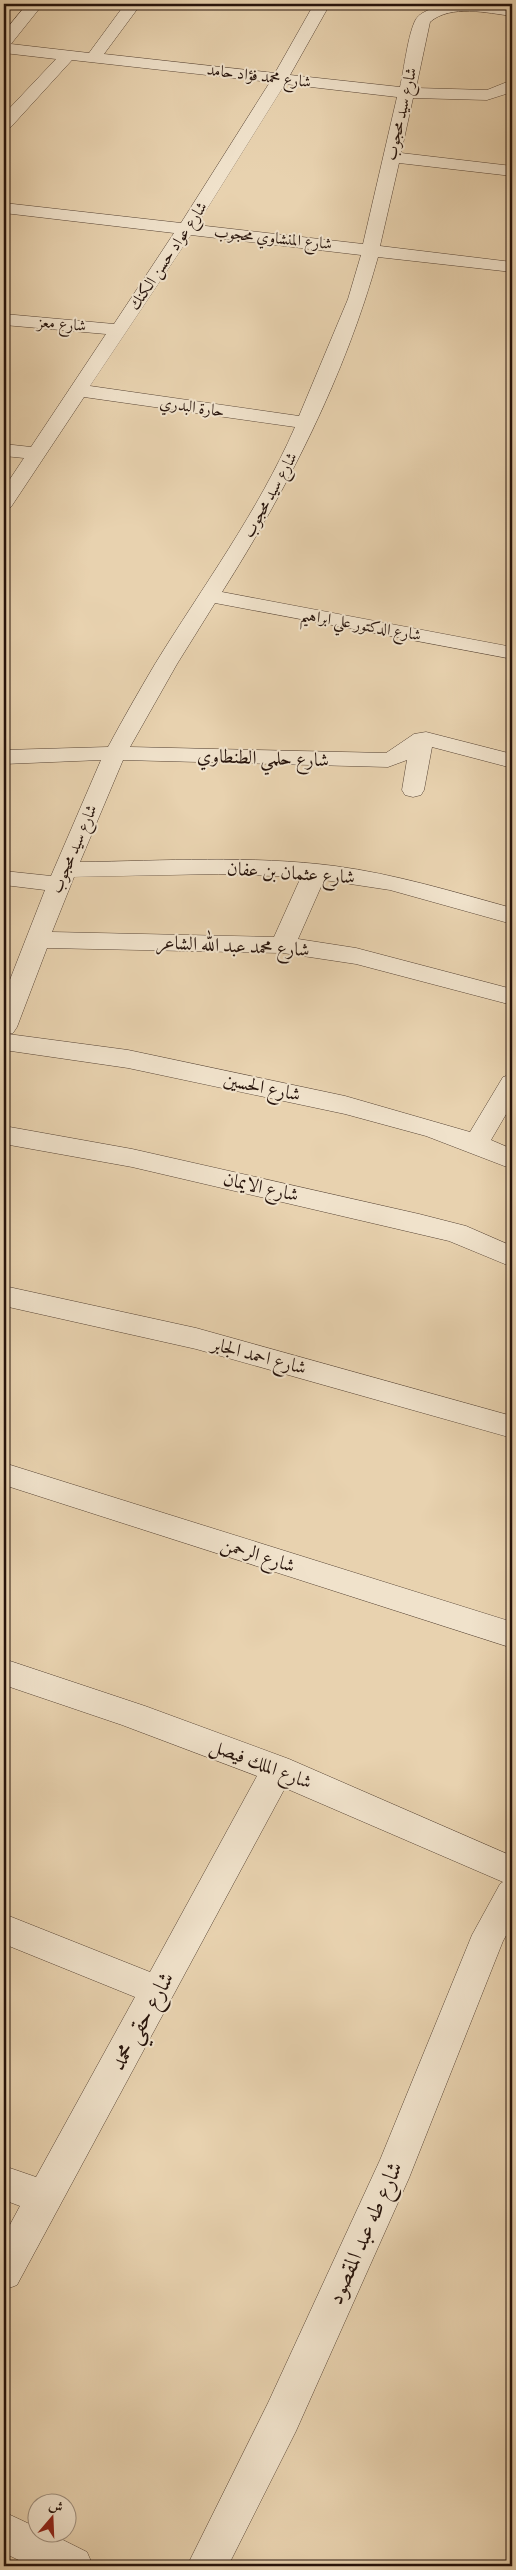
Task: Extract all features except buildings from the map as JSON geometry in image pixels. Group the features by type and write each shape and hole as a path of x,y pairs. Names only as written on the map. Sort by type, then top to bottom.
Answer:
{"street":[{"path":"4,42 35,4"},
{"path":"94,57 133,4"},
{"name":"شارع عواد حسن الكنك","path":"4,503 187,229 282,79 322,4"},
{"name":"شارع سيد محجوب","path":"4,1027 62,877 114,754 166,664 242,545 290,460 306,423 357,299 371,249 423,20 428,12 443,7 462,6 512,11"},
{"name":"شارع محمد فؤاد حامد","path":"4,48 406,93 487,95 501,92 512,85"},
{"path":"4,124 69,54"},
{"path":"391,157 512,171"},
{"name":"شارع المنشاوي محجوب","path":"4,208 371,249 512,267"},
{"name":"شارع معز","path":"4,319 119,330"},
{"name":"حارة البدري","path":"78,390 306,423"},
{"path":"4,450 36,453"},
{"name":"شارع الدكتور علي ابراهيم","path":"210,596 512,653"},
{"path":"414,790 422,739 434,740 512,761"},
{"name":"شارع حلمي الطنطاوي","path":"4,757 114,754 388,760 398,758 422,739"},
{"name":"شارع عثمان بن عفان","path":"4,878 246,868 315,873 372,879 512,916"},
{"path":"283,945 315,873"},
{"name":"شارع محمد عبد الله الشاعر","path":"38,940 283,945 356,956 512,997"},
{"name":"شارع الحسين","path":"4,1042 128,1059 300,1095 390,1116 476,1144 512,1160"},
{"path":"476,1144 512,1083"},
{"name":"شارع الايمان","path":"4,1135 132,1158 419,1224 456,1234 512,1258"},
{"name":"شارع احمد الجابر","path":"4,1296 167,1332 331,1375 512,1427"},
{"name":"شارع الرحمن","path":"4,1474 512,1635"},
{"name":"شارع الملك فيصل","path":"4,1672 154,1723 278,1769 512,1871"},
{"name":"شارع حقي محمد","path":"4,2272 159,1991 278,1769"},
{"name":"شارع طه عبد المقصود","path":"207,2566 282,2417 396,2166 489,1935 512,1894"},
{"path":"4,1929 159,1991"},
{"path":"4,2183 45,2198"},
{"path":"4,2532 73,2566"}]}
